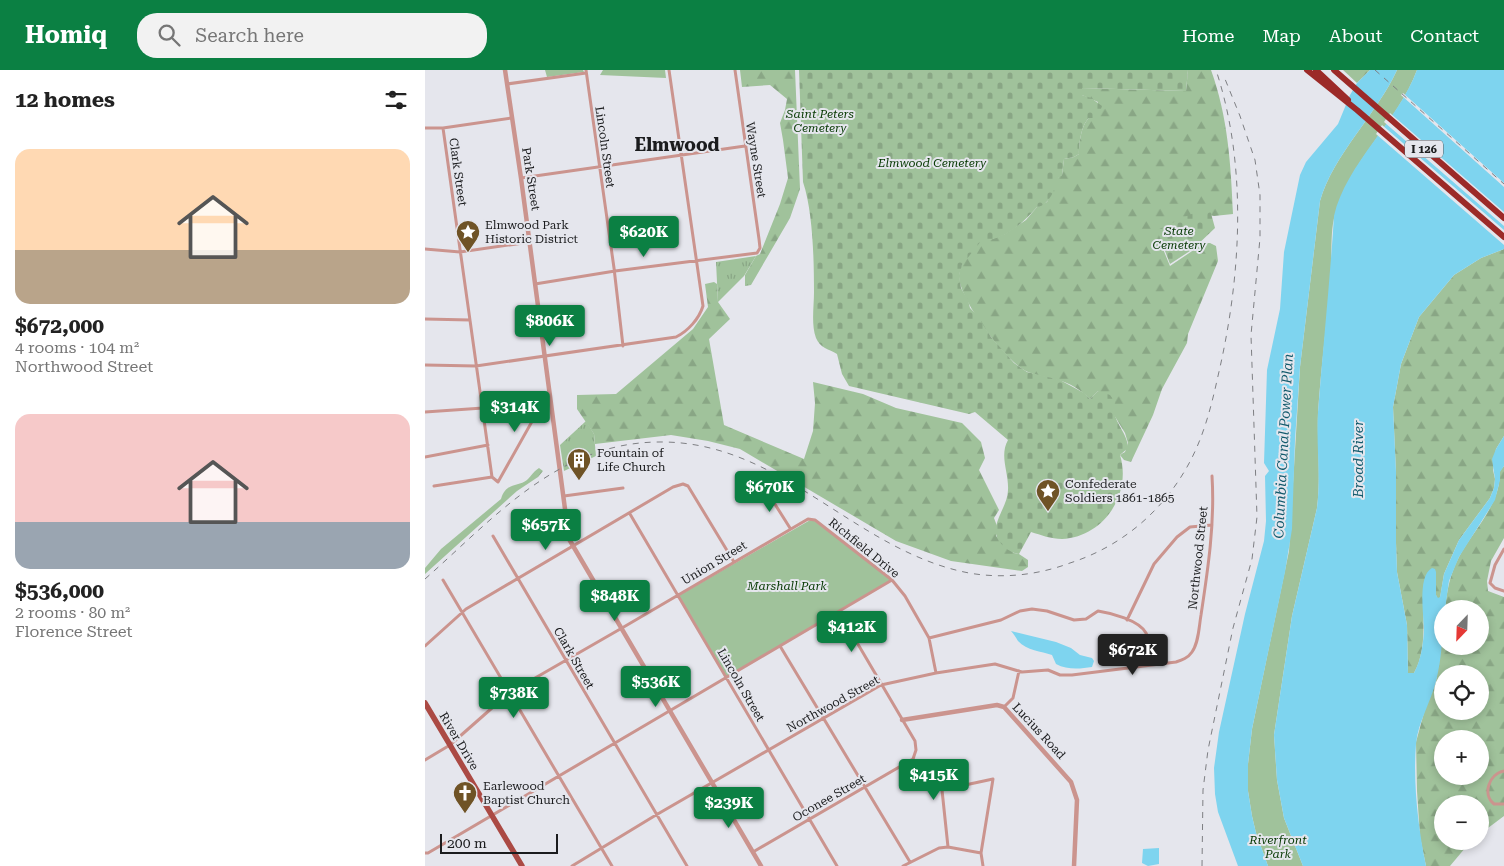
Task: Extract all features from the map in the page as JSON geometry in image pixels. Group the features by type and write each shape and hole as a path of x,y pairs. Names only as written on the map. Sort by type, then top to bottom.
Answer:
{"highway":[{"path":"1307,70 1339,94"},
{"path":"1316,70 1339,94"},
{"name":"I 126","path":"1334,70 1504,218"},
{"name":"I 126","path":"1339,94 1504,237"}],"main road":[{"name":"River Drive","path":"425,703 522,866"}],"street":[{"name":"Park Street","path":"505,70 530,242 548,393 569,539 761,866"},
{"path":"425,365 476,366 623,346 676,337 692,324 703,306 669,70"},
{"name":"Wayne Street","path":"697,261 757,253 760,248 735,70"},
{"path":"507,84 586,71"},
{"name":"Lincoln Street","path":"586,71 615,271 623,346"},
{"path":"425,128 443,128 511,118"},
{"name":"Clark Street","path":"443,128 492,477"},
{"path":"521,178 745,146"},
{"path":"425,249 460,252 530,242"},
{"path":"534,284 615,271 697,261"},
{"path":"425,320 470,320"},
{"path":"435,486 492,477 498,482 548,393"},
{"path":"425,412 483,408"},
{"path":"425,457 488,445"},
{"name":"Northwood Street","path":"572,866 656,815 881,685 936,673 995,664 1019,671 1048,670 1060,675 1072,675 1182,660 1195,647 1207,578 1212,525 1212,476"},
{"path":"425,646 462,612 673,487 683,484 688,486 734,562"},
{"path":"759,487 766,490 790,528"},
{"path":"564,496 623,488"},
{"name":"Lincoln Street","path":"630,514 837,866"},
{"name":"Union Street","path":"425,760 450,745 509,693 678,596 790,528 808,518 815,520"},
{"name":"Richfield Drive","path":"815,520 892,580 905,596 929,638 936,673"},
{"path":"1127,620 1154,564 1177,537 1190,527 1212,525"},
{"name":"Clark Street","path":"493,536 687,866"},
{"path":"1504,549 1495,565 1490,583 1495,588 1504,591"},
{"path":"443,580 557,776 612,866"},
{"path":"425,853 492,816 892,580"},
{"path":"929,638 1001,620 1020,611 1031,609 1047,611 1074,620 1086,619 1099,612 1118,616 1141,627 1145,631 1151,647 1152,664"},
{"path":"839,612 915,741 916,750 913,759 936,781 942,790 948,847"},
{"path":"780,646 910,862"},
{"path":"1004,707 1013,698 1019,671"},
{"name":"Lucius Road","path":"902,720 997,705 1004,707 1071,782 1077,800 1074,866"},
{"name":"Oconee Street","path":"753,852 913,759"},
{"path":"1504,771 1499,772 1493,778 1487,792 1489,800 1493,804 1504,804"},
{"path":"942,790 993,779 981,854 983,866"},
{"path":"903,866 939,848 948,847 981,854"}],"green space":[{"path":"545,70 583,70 584,72 547,77"},
{"path":"603,70 665,70 666,78 600,75"},
{"path":"740,70 795,70 800,189 790,218 751,285 745,286 745,275 756,256 760,254 788,178 780,123 787,99 770,85 742,87"},
{"name":"Elmwood Cemetery","path":"799,70 1188,70 1186,91 1082,88 1082,95 1091,98 1102,106 1098,118 1089,118 1084,125 1079,154 1064,159 1062,175 1059,177 1049,200 1042,206 1037,207 1012,230 998,238 981,241 962,265 959,275 961,288 970,308 991,337 1014,363 1027,372 1060,380 1084,393 1090,399 1098,391 1110,395 1115,402 1116,420 1125,436 1128,448 1120,455 1123,470 1122,484 1118,498 1111,511 1102,522 1090,531 1062,539 1050,538 1031,532 1019,554 1008,550 997,538 996,528 1007,496 1008,483 1004,452 1008,440 975,412 969,414 849,386 842,374 837,354 822,346 816,338 813,321 812,236 809,207 803,182"},
{"path":"1188,70 1211,70 1217,88 1228,141 1233,214 1209,215 1167,242 1163,249 1170,266 1204,243 1210,243 1216,246 1218,261 1188,334 1187,343 1162,389 1153,415 1131,462 1124,460 1120,455 1125,452 1128,443 1125,433 1114,415 1113,409 1098,391 1090,399 1079,390 1062,381 1028,372 1008,357 996,344 974,313 966,298 959,275 964,261 981,240 992,239 1005,234 1026,220 1037,207 1047,202 1059,176 1062,175 1064,159 1079,154 1082,130 1086,121 1089,118 1093,118 1098,102 1082,95 1082,88 1186,91"},
{"path":"1343,70 1370,70 1357,83"},
{"name":"Riverfront Park","path":"1397,70 1417,70 1409,89 1398,107 1351,177 1342,195 1333,221 1331,276 1318,413 1319,484 1317,508 1292,616 1274,735 1277,780 1284,818 1303,866 1268,866 1252,816 1248,791 1248,764 1252,729 1289,551 1300,367 1320,201 1335,167 1378,103"},
{"name":"State Cemetery","path":"1209,206 1215,228 1193,249 1170,264 1157,230"},
{"path":"1504,249 1504,436 1496,449 1493,470 1494,488 1490,498 1459,540 1444,574 1440,598 1437,598 1436,595 1436,572 1424,583 1423,641 1419,663 1414,673 1408,673 1407,625 1397,572 1396,543 1396,472 1393,407 1401,364 1419,317 1454,275 1481,258"},
{"path":"756,256 744,276 718,302 716,262"},
{"path":"714,282 717,284 718,302 730,319 709,339 724,425 804,459 813,431 815,403 813,382 863,394 896,408 962,423 981,442 985,458 979,470 999,510 994,518 997,526 996,536 1014,553 1028,560 1028,567 1022,571 951,561 896,541 740,449 671,435 595,444 594,434 577,409 577,395 616,394 693,329 708,307 705,284"},
{"path":"586,421 594,434 596,456 564,471 560,445"},
{"path":"1504,466 1504,538 1491,561 1487,581 1488,591 1504,597 1504,816 1489,827 1489,795 1434,795 1434,850 1463,850 1450,866 1426,866 1420,837 1416,742 1425,709 1434,687 1434,720 1489,720 1489,665 1438,665 1439,655 1489,655 1489,600 1446,600 1453,570 1465,547 1492,505 1499,483 1499,472"},
{"path":"539,468 543,471 538,477 517,491 425,574 425,568 441,549 501,499 509,487 524,482"},
{"name":"Marshall Park","path":"812,519 892,580 726,677 678,596"}],"water":[{"name":"Columbia Canal Power Plan","path":"1370,70 1397,70 1378,103 1335,167 1320,201 1300,367 1292,529 1285,572 1252,729 1248,764 1248,791 1256,833 1268,866 1238,866 1218,812 1214,768 1219,732 1245,614 1264,541 1266,521 1265,476 1269,471 1264,463 1267,370 1280,309 1284,252 1300,175 1306,162 1338,124 1357,83"},
{"name":"Broad River","path":"1417,70 1504,70 1504,249 1481,258 1454,275 1419,317 1401,364 1393,407 1397,572 1407,625 1408,673 1414,673 1422,647 1424,631 1422,597 1424,579 1427,572 1432,568 1435,569 1436,595 1438,598 1440,597 1444,574 1459,540 1490,498 1494,488 1495,479 1492,459 1504,436 1504,466 1500,472 1495,500 1459,557 1449,581 1446,600 1434,600 1434,655 1441,655 1439,665 1434,665 1434,689 1417,736 1415,759 1419,821 1426,866 1303,866 1284,818 1277,780 1274,735 1292,616 1317,508 1319,484 1318,412 1334,216 1349,178 1398,107"},
{"path":"1011,631 1056,642 1071,648 1080,655 1092,658 1094,661 1092,667 1074,668 1060,666 1056,664 1052,655 1030,649 1018,641"},
{"path":"1159,848 1159,864 1148,866 1142,863 1143,849"}],"pier":[{"path":"1403,93 1504,183 1504,187 1401,95"},
{"path":"1390,113 1504,212 1504,226 1384,122"},
{"path":"1382,125 1504,230 1504,245 1376,134"}],"railway":[{"path":"425,579 503,509 530,488 559,470 589,455 622,446 658,442 702,446 742,459 780,477 817,498 889,543 928,561 969,573 995,576 1033,573 1058,567 1088,556 1122,538 1152,513 1165,499 1177,484 1193,456 1209,411 1226,339 1236,262 1237,184 1233,145 1226,107 1216,70"},
{"path":"1375,70 1504,184"},
{"path":"1202,866 1203,790 1208,750 1233,628 1252,559 1257,517 1251,335 1260,238 1260,195 1255,160 1225,79"}],"place":[{"name":"Elmwood Park Historic District","path":"468,253"},
{"name":"Fountain of Life Church","path":"579,481"},
{"name":"Confederate Soldiers 1861-1865","path":"1048,512"},
{"name":"Earlewood Baptist Church","path":"465,814"}],"district":[{"name":"Elmwood","path":"677,145"}],"park label":[{"name":"Saint Peters Cemetery","path":"820,121"}]}
